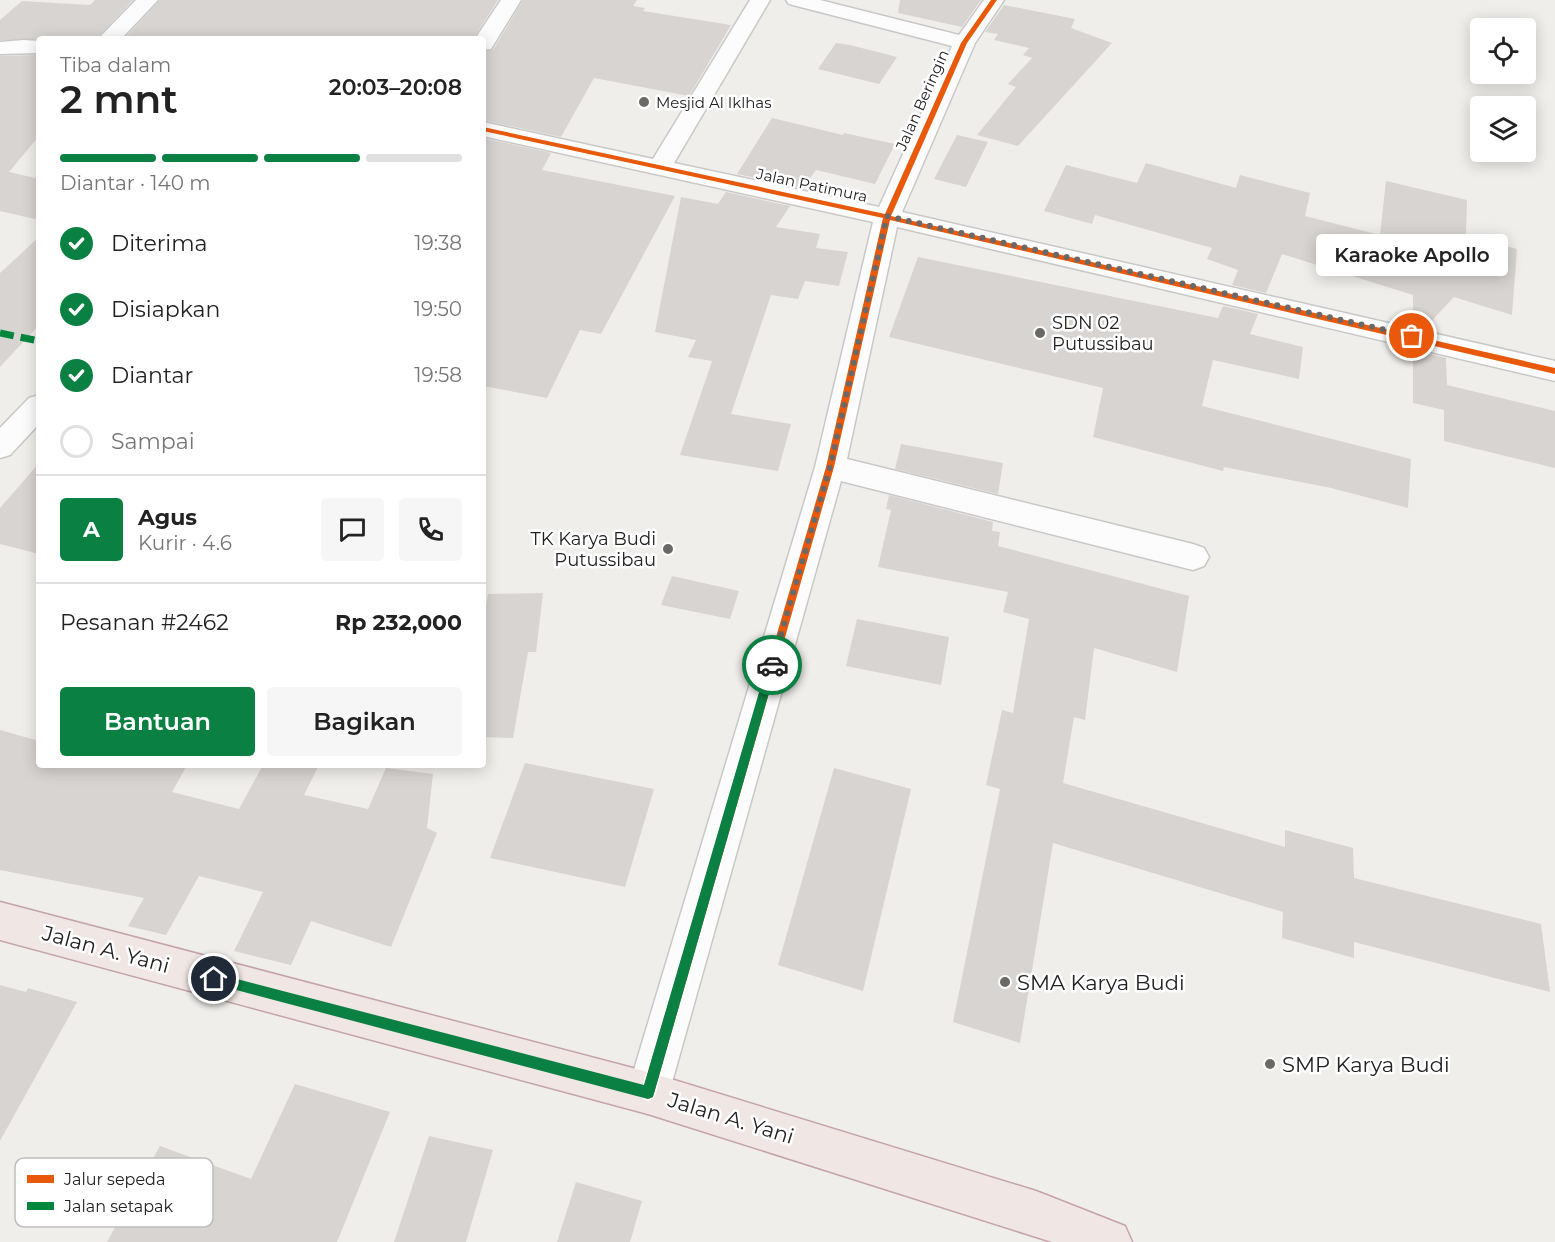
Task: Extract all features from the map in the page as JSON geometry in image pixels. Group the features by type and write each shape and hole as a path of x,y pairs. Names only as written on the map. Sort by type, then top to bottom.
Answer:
{"highway":[{"name":"Jalan A. Yani","path":"0,921 648,1093 1036,1213 1109,1242"}],"street":[{"path":"112,36 148,0"},
{"path":"486,39 511,0"},
{"path":"660,166 760,0"},
{"path":"796,0 964,44"},
{"name":"Jalan Beringin","path":"648,1093 830,467 887,216 964,44 994,0"},
{"path":"0,48 36,47"},
{"name":"Jalan Patimura","path":"486,130 887,216 1555,371"},
{"path":"0,447 36,409"},
{"path":"830,467 1193,557"}],"building":[{"path":"95,0 133,0 99,36 36,36 36,40 0,40 0,20 22,1 90,5"},
{"path":"160,0 498,0 475,36 127,36"},
{"path":"523,0 637,0 633,6 645,8 643,11 731,25 689,96 594,78 561,137 486,121 486,51 493,50"},
{"path":"900,0 981,0 962,27 898,13"},
{"path":"1004,5 1075,19 1071,28 1112,43 1018,146 977,135 1016,87 1008,84 1032,58 1023,55 1029,48 994,40 998,34 985,32"},
{"path":"836,43 897,57 879,84 818,69"},
{"path":"36,55 36,140 9,172 36,178 36,219 0,211 0,56"},
{"path":"772,118 843,135 844,133 895,144 875,184 816,170 803,188 737,174"},
{"path":"957,135 988,142 966,187 934,179"},
{"path":"486,139 551,153 542,170 675,196 601,334 580,330 547,398 486,387"},
{"path":"1146,163 1236,188 1240,175 1310,193 1305,216 1380,235 1386,181 1467,200 1466,235 1517,249 1512,315 1454,297 1424,329 1413,326 1413,295 1282,254 1266,293 1232,285 1238,270 1207,259 1212,248 1095,215 1092,224 1044,211 1066,165 1137,183"},
{"path":"726,192 790,206 776,227 820,234 816,248 848,252 839,286 805,281 798,299 771,295 731,414 791,424 778,471 680,455 712,361 688,357 696,340 655,332 681,197 718,204"},
{"path":"36,240 36,328 0,367 0,273"},
{"path":"918,257 1218,318 1223,306 1258,314 1250,334 1303,347 1299,379 1213,360 1202,406 1411,459 1408,508 1331,488 1224,467 1223,471 1093,437 1103,388 889,337"},
{"path":"1413,350 1446,358 1447,385 1555,411 1555,468 1444,441 1444,410 1413,403"},
{"path":"901,444 1003,463 998,494 895,469"},
{"path":"36,466 36,553 0,544 0,508"},
{"path":"889,495 993,522 992,531 1000,532 998,546 1189,596 1177,672 1094,648 1085,720 1074,717 1063,783 1285,847 1285,830 1353,848 1354,878 1541,924 1550,992 1354,942 1354,958 1282,938 1283,912 1053,843 1020,1043 953,1022 1000,789 986,785 1002,710 1013,713 1029,619 1003,612 1008,592 878,567 891,510 886,509"},
{"path":"672,576 739,591 730,619 661,605"},
{"path":"543,593 536,652 528,652 513,738 486,737 486,607 488,594"},
{"path":"857,619 949,637 941,685 846,666"},
{"path":"0,730 36,740 36,768 185,768 172,792 239,809 261,768 318,768 304,795 368,809 386,768 433,774 427,828 437,833 391,947 311,921 291,965 234,951 263,892 199,876 166,935 128,926 144,898 0,870"},
{"path":"525,763 654,789 625,887 490,858"},
{"path":"834,768 911,789 863,991 778,965"},
{"path":"0,985 26,992 28,988 77,1002 0,1141"},
{"path":"295,1084 390,1112 337,1242 107,1242 115,1227 213,1227 213,1165 251,1179"},
{"path":"429,1136 493,1150 466,1242 394,1242"},
{"path":"160,1146 193,1158 153,1158"},
{"path":"576,1182 642,1201 630,1242 557,1242"}],"marked path":[{"path":"0,333 36,340"}],"cycle path":[{"path":"648,1093 830,467 887,217 964,43 994,0"},
{"path":"486,130 887,217 1555,371"}],"way so far":[{"path":"772,665 830,467 887,216 1412,336"}],"place":[{"name":"Mesjid Al Iklhas","path":"644,102"},
{"name":"SDN 02 Putussibau","path":"1040,333"},
{"name":"Karaoke Apollo","path":"1412,336"},
{"name":"TK Karya Budi Putussibau","path":"668,549"},
{"name":"SMA Karya Budi","path":"1005,982"},
{"name":"SMP Karya Budi","path":"1270,1064"}],"route":[{"path":"214,979 648,1093 772,665"}]}
